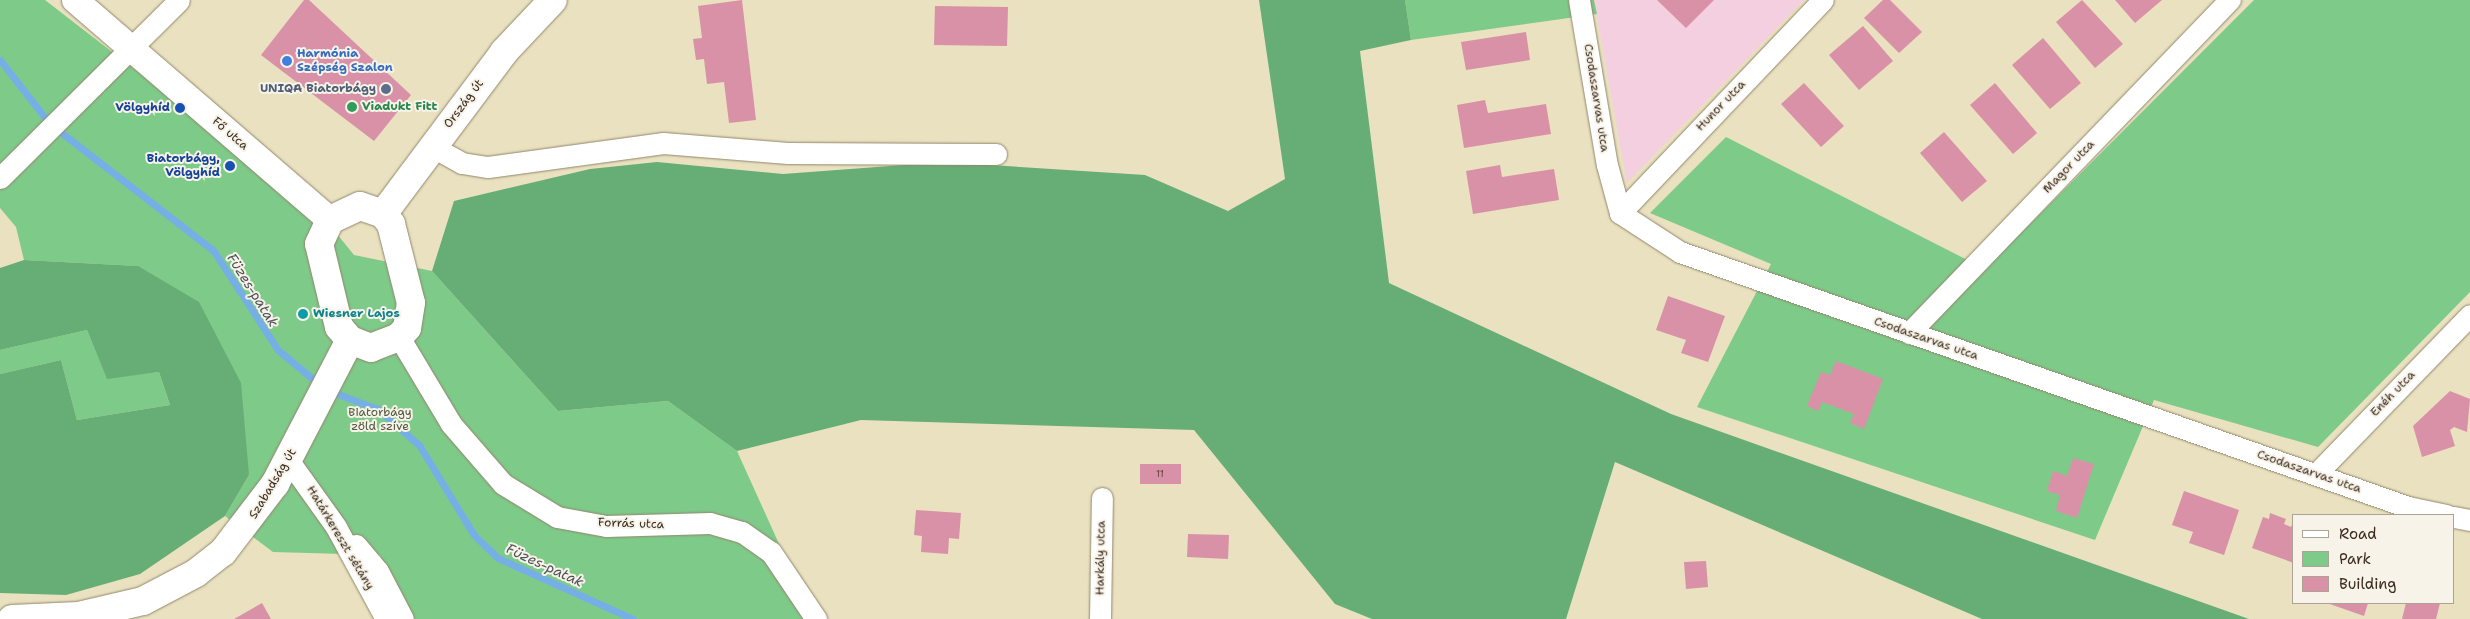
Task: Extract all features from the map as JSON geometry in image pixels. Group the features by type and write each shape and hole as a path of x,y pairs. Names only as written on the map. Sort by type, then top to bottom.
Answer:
{"main road":[{"name":"Ország út","path":"383,214 504,52 553,0"},
{"path":"360,206 383,214 395,232 411,303 407,328 399,337 372,348 350,340 336,321 320,254 322,233 330,220 360,206"},
{"name":"Szabadság út","path":"12,619 79,616 143,601 196,573 248,525 289,461 350,340"}],"street":[{"name":"Fő utca","path":"75,0 330,220"},
{"path":"0,178 179,0"},
{"name":"Csodaszarvas utca","path":"1579,0 1607,165 1620,213 1680,252 2408,507 2441,514"},
{"name":"Hunor utca","path":"1620,213 1823,0"},
{"name":"Magor utca","path":"1909,333 2230,0"},
{"path":"433,147 462,164 488,167 663,143 788,153 996,154"},
{"name":"Enéh utca","path":"2316,474 2470,315"},
{"name":"Forrás utca","path":"399,337 451,424 503,484 557,517 606,526 710,523 742,532 771,552 816,619"},
{"name":"Határkereszt sétány","path":"289,461 339,533 386,619"},
{"name":"Harkály utca","path":"1100,619 1102,498"},
{"path":"2455,517 2470,520"},
{"path":"339,533 361,549 378,571 403,619"}],"shaded area":[{"path":"1594,0 1804,0 1627,183"}],"green space":[{"name":"Biatorbágy zöld szíve","path":"0,0 45,0 320,213 354,255 432,271 558,411 668,401 737,451 813,619 408,619 380,555 273,552 225,516 249,475 138,266 24,260 16,227 0,208"},
{"path":"1259,0 1405,0 1411,40 1360,51 1389,283 1671,414 2249,619 1982,619 1615,462 1566,619 1372,619 1335,604 1194,430 861,420 737,451 668,401 558,411 432,271 454,201 590,169 657,162 783,174 944,162 1145,175 1228,211 1285,179"},
{"path":"1405,0 1594,0 1597,14 1411,40"},
{"path":"2254,0 2470,0 2470,292 2318,447 2154,400 2095,540 1697,407 1771,264 1650,213 1726,137 1985,269"},
{"path":"24,260 138,266 199,302 241,383 249,475 225,516 140,574 66,595 0,593 0,374 61,360 77,420 170,405 159,372 107,379 87,330 0,350 0,268"},
{"path":"87,330 107,378 159,372 170,405 77,420 61,360 0,374 0,350"}],"building":[{"path":"304,0 309,0 411,95 374,141 261,55"},
{"path":"742,0 756,120 729,123 724,82 707,84 704,59 696,60 693,39 702,38 698,6"},
{"path":"1657,0 1714,0 1686,28"},
{"path":"1883,0 1890,0 1922,32 1899,53 1864,18"},
{"path":"2082,0 2123,44 2095,68 2056,22"},
{"path":"2115,0 2162,0 2135,23"},
{"path":"935,6 1008,7 1007,46 934,45"},
{"path":"1863,26 1893,61 1859,90 1829,55"},
{"path":"1526,32 1530,60 1466,70 1461,42"},
{"path":"2043,38 2081,83 2050,109 2012,65"},
{"path":"1804,83 1844,126 1821,147 1781,104"},
{"path":"1995,83 2037,133 2013,154 1970,105"},
{"path":"1485,100 1488,113 1546,104 1551,134 1464,148 1457,105"},
{"path":"1944,132 1987,181 1962,202 1920,153"},
{"path":"1500,165 1502,177 1554,169 1559,200 1473,214 1466,171"},
{"path":"1668,296 1725,316 1708,362 1681,353 1686,340 1656,330"},
{"path":"1836,361 1883,379 1864,429 1850,423 1854,414 1822,402 1818,411 1807,406 1821,372 1830,375"},
{"path":"2450,391 2470,399 2467,432 2454,427 2450,430 2455,446 2422,457 2413,426"},
{"path":"2073,458 2094,464 2077,518 2056,511 2060,495 2047,491 2053,471 2067,476"},
{"path":"1140,464 1181,464 1181,484 1140,484"},
{"path":"2184,491 2239,510 2224,555 2189,543 2193,532 2172,525"},
{"path":"916,510 961,513 959,539 949,538 948,554 921,552 922,536 914,535"},
{"path":"2270,513 2286,519 2284,524 2291,527 2292,525 2292,562 2252,548 2263,517 2269,519"},
{"path":"1188,534 1229,535 1228,559 1187,557"},
{"path":"1706,561 1708,587 1686,589 1684,562"},
{"path":"262,603 271,619 234,619"},
{"path":"2330,604 2368,604 2364,616"},
{"path":"2406,604 2440,604 2436,619 2402,619"}],"waterway":[{"name":"Füzes-patak","path":"0,60 49,123 213,250 278,350 320,385"},
{"name":"Füzes-patak","path":"330,391 378,409 419,445 474,535 498,558 633,619"}],"place":[{"name":"Harmónia Szépség Szalon","path":"287,61"},
{"name":"UNIQA Biatorbágy","path":"386,89"},
{"name":"Viadukt Fitt","path":"352,107"},
{"name":"Völgyhíd","path":"180,108"},
{"name":"Biatorbágy, Völgyhíd","path":"230,166"},
{"name":"Wiesner Lajos","path":"303,314"}]}
